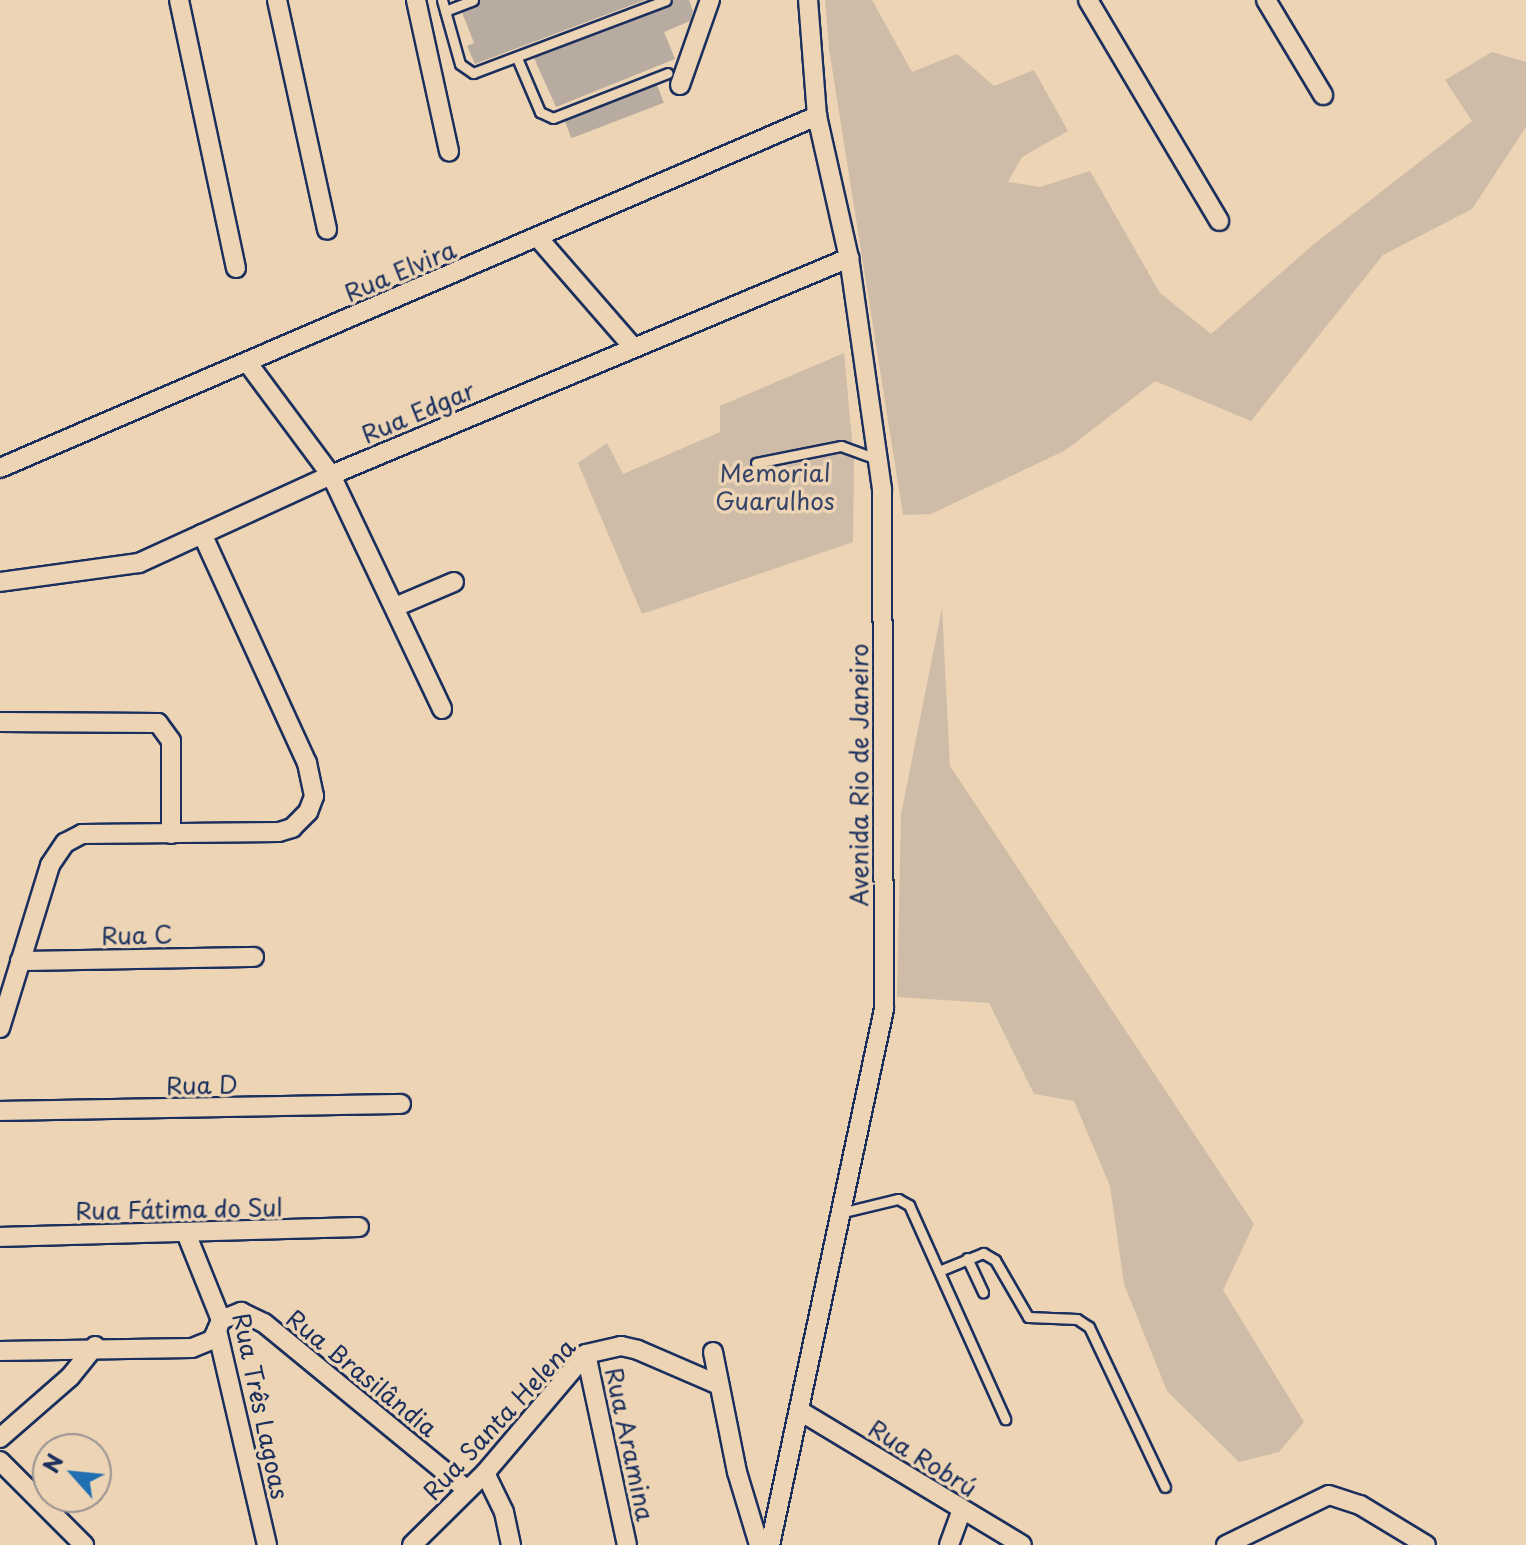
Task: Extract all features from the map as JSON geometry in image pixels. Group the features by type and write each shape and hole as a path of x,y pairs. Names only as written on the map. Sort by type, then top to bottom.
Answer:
{"street":[{"path":"179,0 236,268"},
{"path":"277,0 327,230"},
{"path":"416,0 449,151"},
{"path":"674,79 710,0"},
{"name":"Avenida Rio de Janeiro","path":"770,1545 884,1009 882,489 849,258 817,116 808,0"},
{"path":"1088,0 1219,221"},
{"path":"1266,0 1323,95"},
{"name":"Rua Elvira","path":"0,468 539,239 817,116"},
{"path":"539,239 633,347"},
{"name":"Rua Edgar","path":"0,582 139,563 331,475 849,258"},
{"path":"247,362 331,475 442,709"},
{"path":"0,1028 12,967 50,865 65,843 82,834 279,832 300,821 314,796 307,763 202,534"},
{"path":"395,607 454,582"},
{"path":"0,722 158,723 171,741 171,834"},
{"name":"Rua C","path":"12,967 254,957"},
{"name":"Rua D","path":"2,1112 401,1104"},
{"name":"Rua Fátima do Sul","path":"0,1237 359,1227"},
{"name":"Rua Três Lagoas","path":"186,1233 219,1325 265,1544"},
{"name":"Rua Brasilândia","path":"219,1325 241,1312 264,1323 467,1490"},
{"path":"0,1351 95,1346 192,1348 212,1340 219,1325"},
{"path":"0,1438 70,1377 95,1346"},
{"name":"Rua Santa Helena","path":"412,1545 485,1473 586,1354 621,1346 638,1350 719,1385"},
{"path":"713,1352 759,1545"},
{"name":"Rua Aramina","path":"586,1354 627,1545"},
{"name":"Rua Robrú","path":"800,1411 1022,1545"},
{"path":"0,1461 84,1545"},
{"path":"485,1473 504,1512 511,1545"},
{"path":"1226,1545 1329,1495 1360,1505 1426,1545"},
{"path":"949,1545 962,1510"}],"lane":[{"path":"442,0 465,70 481,73 666,0"},
{"path":"445,11 473,0"},
{"path":"517,58 540,112 553,118 674,79"},
{"path":"756,463 841,446 877,459"},
{"path":"840,1213 898,1199 906,1201 1005,1419"},
{"path":"939,1271 983,1253 995,1260 1028,1317 1077,1319 1089,1327 1165,1487"},
{"path":"967,1258 983,1293"}],"green space":[{"path":"825,0 872,0 912,72 957,54 994,86 1034,70 1068,131 1022,157 1008,182 1040,187 1090,171 1160,293 1211,334 1314,244 1472,121 1445,80 1492,52 1526,62 1526,127 1472,209 1383,255 1251,421 1155,381 1066,450 931,514 903,515 829,49"},
{"name":"Memorial Guarulhos","path":"844,353 854,461 853,542 642,614 578,463 607,443 623,474 720,432 720,406"},
{"path":"942,608 950,766 1254,1224 1223,1290 1304,1422 1279,1452 1239,1462 1167,1391 1124,1284 1110,1186 1074,1101 1034,1094 989,1003 897,997 901,815"}],"building":[{"path":"480,0 645,0 475,64 467,46 474,43 462,12"},
{"path":"673,0 689,0 693,11 690,21 664,32 675,59 556,107 534,58 669,7"},
{"path":"657,85 664,103 571,138 565,120"}]}
